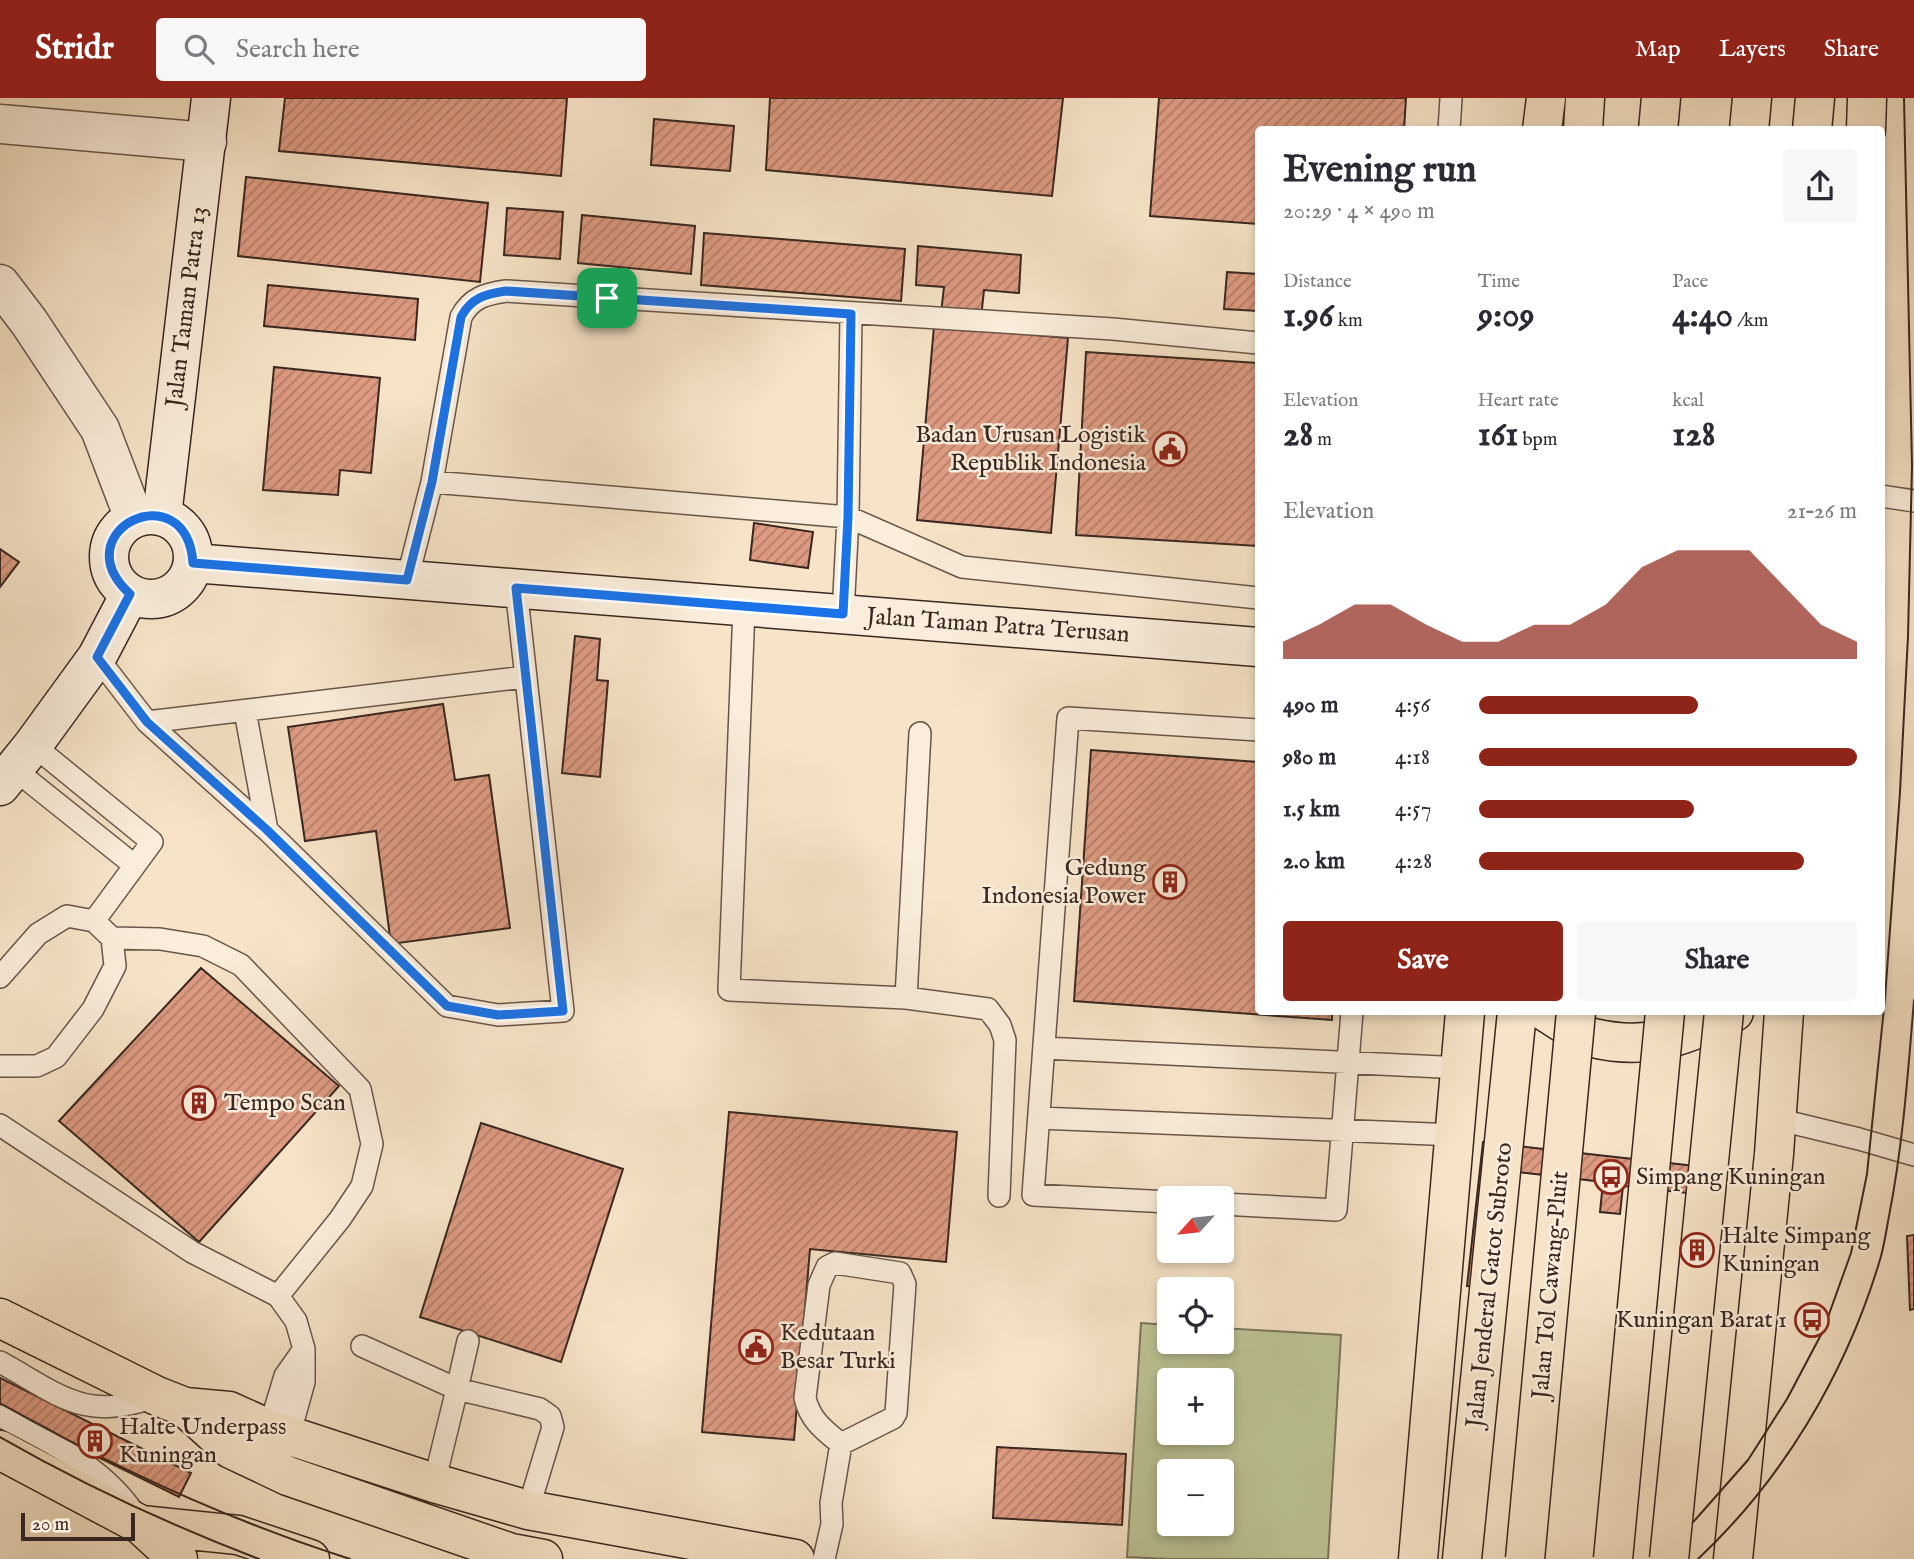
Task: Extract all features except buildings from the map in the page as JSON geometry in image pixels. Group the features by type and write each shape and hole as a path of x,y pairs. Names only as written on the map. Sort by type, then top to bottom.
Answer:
{"main road":[{"path":"1542,126 1546,98"},
{"path":"1583,126 1585,98"},
{"path":"1658,126 1661,98"},
{"path":"1749,126 1752,98"},
{"path":"1812,126 1815,98"},
{"path":"1866,126 1867,98"},
{"name":"Jalan Jenderal Gatot Subroto","path":"1418,1559 1465,1015"},
{"name":"Jalan Jenderal Gatot Subroto","path":"1462,1559 1517,1015"},
{"path":"1551,1015 1591,1038 1635,1043 1668,1040 1694,1032 1728,1015"},
{"name":"Jalan Tol Cawang–Pluit","path":"1525,1559 1576,1015"},
{"path":"1613,1559 1665,1015"},
{"path":"1670,1559 1724,1015"},
{"path":"1733,1559 1784,1015"},
{"path":"0,1318 171,1401 231,1449 288,1476 511,1553 543,1559"},
{"path":"171,1401 229,1411 279,1433 528,1510 795,1559"},
{"path":"0,1450 141,1525 178,1559"},
{"path":"1738,1506 1762,1559"},
{"path":"141,1525 238,1535 310,1559"}],"street":[{"name":"Jalan Taman Patra 13","path":"148,517 207,142 211,98"},
{"path":"0,124 207,142"},
{"path":"0,284 29,322 100,429 148,517"},
{"path":"148,517 176,523 186,533 192,546 193,563 188,578 177,591 162,598 146,599 130,594 118,583 110,568 109,554 113,539 121,527 148,517"},
{"name":"Jalan Taman Patra Terusan","path":"193,563 1255,646"},
{"path":"16,767 97,657 130,594"}],"lane":[{"path":"1449,126 1451,98"},
{"path":"407,580 432,482 461,317 466,306 487,293 506,291 1113,329 1255,343"},
{"path":"843,614 848,517 851,314"},
{"path":"432,482 848,517 961,567 1255,598"},
{"path":"1885,497 1914,501"},
{"path":"97,657 147,722 267,830 447,1006 498,1015 563,1011 516,588"},
{"path":"744,608 729,990 905,998 988,1009 1000,1024 1005,1040 1006,1073 999,1196"},
{"path":"147,722 525,677"},
{"path":"245,711 267,830"},
{"path":"1157,1201 1033,1195 1068,718 1255,730"},
{"path":"905,998 920,733"},
{"path":"16,767 152,842 94,921"},
{"path":"16,767 134,865"},
{"path":"0,977 38,934 67,916 94,921 112,938 115,967 93,1009 56,1057 37,1066 0,1066"},
{"path":"112,938 160,939 204,946 240,965 360,1089 372,1144 362,1186 340,1219 278,1296"},
{"path":"1234,1205 1336,1210 1352,1015"},
{"path":"1044,1048 1462,1068"},
{"path":"1039,1118 1456,1135"},
{"path":"1776,1119 1914,1155"},
{"path":"0,1125 192,1252 278,1296 296,1321 304,1349 285,1376 279,1433"},
{"path":"835,1263 900,1273 905,1284 896,1413 892,1418 841,1444 813,1420 805,1398 819,1284 827,1266 835,1263"},
{"path":"434,1483 468,1341"},
{"path":"362,1346 457,1390 540,1409 550,1416 553,1427 528,1510"},
{"path":"0,1362 76,1404 112,1408 171,1401"},
{"path":"0,1416 54,1444 95,1473 121,1496 141,1525"},
{"path":"824,1559 832,1524 831,1503 841,1444"},
{"path":"813,1559 821,1521 831,1503"}],"green space":[{"path":"1141,1323 1157,1324 1157,1354 1234,1354 1234,1329 1341,1335 1328,1559 1127,1557"}],"tram line":[{"path":"1885,998 1908,636 1912,466 1904,98"},
{"path":"1698,1559 1729,1528 1784,1460 1829,1385 1865,1305 1882,1252 1894,1189 1914,1000"},
{"path":"1654,1559 1695,1520 1748,1460 1787,1399 1823,1331 1851,1253 1867,1174 1883,1015"},
{"path":"0,1403 127,1470 171,1490 259,1527 350,1559"},
{"path":"0,1437 127,1503 259,1559"}],"place":[{"name":"Badan Urusan Logistik Republik Indonesia","path":"1170,449"},
{"name":"Gedung Indonesia Power","path":"1170,882"},
{"name":"Tempo Scan","path":"199,1103"},
{"name":"Simpang Kuningan","path":"1611,1177"},
{"name":"Halte Simpang Kuningan","path":"1697,1250"},
{"name":"Kuningan Barat 1","path":"1812,1320"},
{"name":"Kedutaan Besar Turki","path":"756,1347"},
{"name":"Halte Underpass Kuningan","path":"95,1441"}],"route":[{"path":"506,291 607,298 851,314 848,517 843,614 516,588 563,1011 498,1015 447,1006 267,830 147,722 97,657 130,594 118,583 110,568 109,554 113,539 121,527 134,518 148,514 162,516 176,523 186,533 192,546 193,563 407,580 432,482 461,317 466,306 487,293 506,291"}]}
